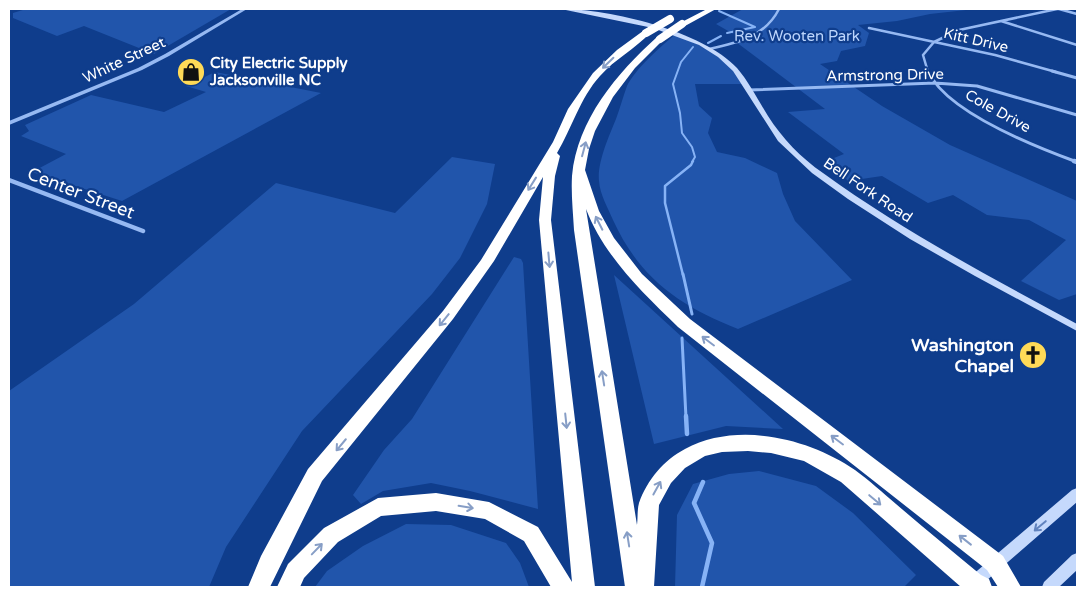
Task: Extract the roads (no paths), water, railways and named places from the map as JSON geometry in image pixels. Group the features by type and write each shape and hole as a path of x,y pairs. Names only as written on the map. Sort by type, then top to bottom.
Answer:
{"highway":[{"path":"259,587 269,563 316,476 448,315 487,261 558,142 573,109 596,75 620,52 712,9"},
{"path":"636,587 581,230 579,170 587,138 600,107 618,80 639,57 653,36 673,17"},
{"path":"558,142 549,176 545,220 584,587"},
{"path":"579,170 600,226 646,289 684,323 994,563 1010,587"},
{"path":"643,587 649,504 664,477 678,462 700,450 722,444 748,443 771,445 809,454 848,476 975,586"},
{"path":"288,587 296,571 331,535 378,507 436,502 489,511 531,534 563,587"}],"main road":[{"name":"Bell Fork Road","path":"563,9 633,21 676,34 710,50 733,68 781,139 811,169 860,206 1077,328"},
{"path":"975,586 994,563 1077,494"},
{"path":"1049,587 1077,560"}],"street":[{"name":"White Street","path":"9,123 140,69 245,9"},
{"path":"710,50 760,33 776,17 779,9"},
{"path":"934,42 959,30 1058,9 1077,14"},
{"path":"1000,21 1077,45"},
{"name":"Kitt Drive","path":"869,28 995,55 1077,78"},
{"name":"Cole Drive","path":"934,42 923,55 926,68 934,83 972,113 1077,162"},
{"name":"Armstrong Drive","path":"749,90 934,83 977,86 1077,115"},
{"name":"Center Street","path":"9,180 143,231"}],"waterway":[{"path":"719,11 755,27 727,33"},
{"path":"708,43 721,36"},
{"path":"692,162 695,157 692,147 682,133 680,113 673,84 681,62 693,47"},
{"path":"683,275 665,203 665,186 691,165 693,161"},
{"path":"683,274 692,314"},
{"path":"682,338 686,418"},
{"path":"686,416 687,434"},
{"path":"702,587 712,543 694,503 703,482"}],"place":[{"name":"City Electric Supply Jacksonville NC","path":"191,72"},
{"name":"Washington Chapel","path":"1033,355"}],"park label":[{"name":"Rev. Wooten Park","path":"797,36"}]}
